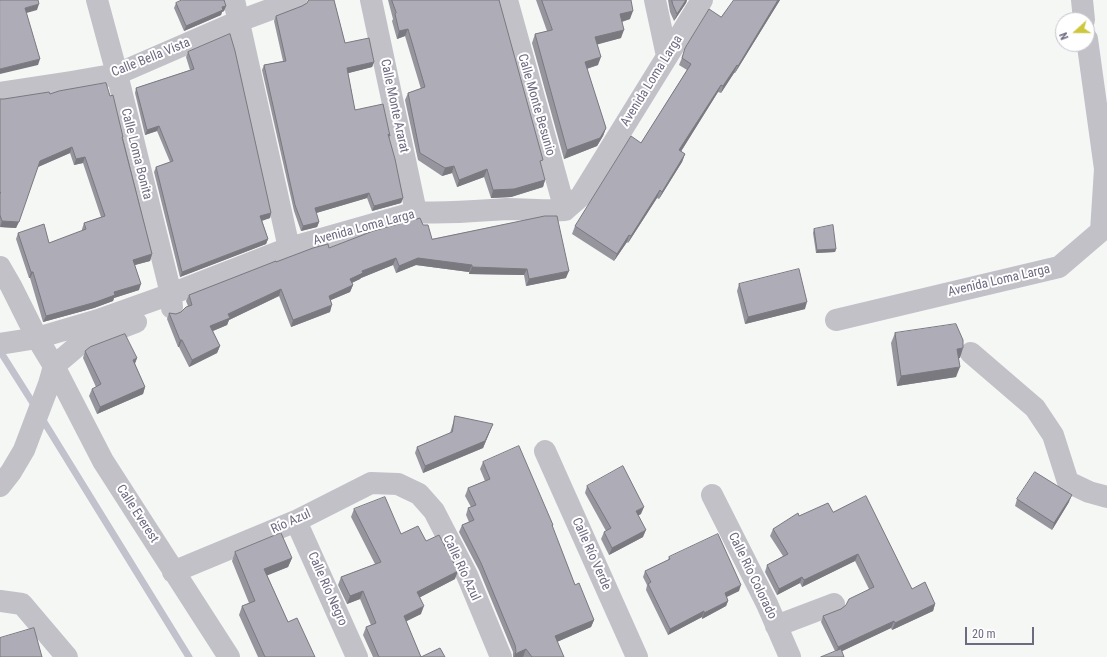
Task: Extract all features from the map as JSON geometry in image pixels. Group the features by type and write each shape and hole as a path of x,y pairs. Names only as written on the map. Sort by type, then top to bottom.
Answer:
{"street":[{"name":"Calle Loma Bonita","path":"97,0 117,74 172,301"},
{"path":"234,0 289,248"},
{"name":"Calle Bella Vista","path":"0,93 117,74 239,21 296,0"},
{"name":"Calle Monte Ararat","path":"372,0 416,212"},
{"name":"Calle Monte Besunio","path":"507,0 566,210"},
{"path":"655,0 667,56"},
{"name":"Avenida Loma Larga","path":"2,351 46,359 289,248 416,212 437,214 508,209 546,211 566,210 582,196 702,0"},
{"path":"1082,0 1083,12"},
{"name":"Avenida Loma Larga","path":"836,320 1059,267 1101,232 1105,169 1089,52"},
{"name":"Calle Everest","path":"0,267 11,286 46,359 103,461 229,657"},
{"name":"Avenida Loma Larga","path":"46,359 98,320 172,301"},
{"path":"971,354 1035,408 1054,435 1068,482 1089,492 1107,496"},
{"path":"0,486 11,472 24,450 46,359"},
{"name":"Calle Río Verde","path":"545,451 637,657"},
{"name":"Río Azul","path":"173,572 296,521 371,483 398,484 408,489"},
{"name":"Calle Río Azul","path":"408,489 419,494 434,511 467,576 501,657"},
{"name":"Calle Río Colorado","path":"712,496 767,604 790,657"},
{"name":"Calle Río Negro","path":"296,521 357,657"},
{"path":"0,601 22,604 67,657"},
{"path":"776,626 834,604"}],"building":[{"path":"0,0 38,0 39,4 25,8 40,59 0,69"},
{"path":"182,0 224,0 226,6 222,7 223,10 186,26 176,3"},
{"path":"309,0 334,0 345,43 369,38 374,62 347,68 355,110 383,104 390,136 388,134 403,198 374,206 369,193 315,208 319,222 303,226 295,205 264,65 286,61 276,16 302,6"},
{"path":"392,0 499,0 543,160 540,161 545,180 514,189 493,190 487,169 459,180 454,166 445,168 420,153 408,93 425,87 408,29 399,31"},
{"path":"542,0 631,0 633,11 620,14 624,30 595,37 601,57 585,62 606,128 600,138 567,150 535,34 552,30"},
{"path":"672,0 686,0 677,14 673,5"},
{"path":"734,0 778,0 738,66 737,65 723,86 721,85 679,150 685,154 662,192 660,190 631,236 629,235 617,254 575,226 631,136 641,143 691,64 682,58 685,48 709,9 721,17"},
{"path":"230,34 271,213 260,216 268,239 182,272 156,167 173,161 159,126 147,130 136,88 194,69 188,52"},
{"path":"106,83 110,96 113,95 122,137 152,254 133,260 141,284 114,292 115,295 96,302 46,316 33,272 31,272 18,233 44,224 49,243 86,229 84,223 105,216 85,157 76,159 72,147 40,161 19,222 2,221 0,215 0,99 49,92 50,94 59,91"},
{"path":"545,216 557,216 569,271 529,279 527,269 472,267 472,265 418,258 399,266 396,258 362,271 363,273 350,279 353,285 329,296 332,305 293,320 281,289 228,314 230,318 210,326 220,346 192,360 182,340 180,340 169,313 176,314 192,305 189,295 276,261 328,244 329,248 373,231 420,218 423,225 428,225 432,239"},
{"path":"833,225 836,249 817,250 814,229"},
{"path":"799,269 807,302 748,317 739,284"},
{"path":"956,324 963,340 963,348 957,349 960,367 901,376 895,333"},
{"path":"125,334 137,358 133,360 145,387 100,407 92,389 101,384 85,351 90,347"},
{"path":"455,416 493,424 485,441 425,466 417,447 452,432"},
{"path":"519,446 553,525 575,585 579,583 594,620 555,636 564,657 532,657 526,649 515,654 515,645 481,563 462,525 474,520 468,508 476,505 468,488 490,479 483,462"},
{"path":"623,466 644,507 636,511 646,530 612,548 604,532 611,528 587,486"},
{"path":"1035,472 1072,495 1054,523 1017,499"},
{"path":"866,496 912,589 925,582 935,604 838,647 823,616 841,609 846,605 849,599 874,587 858,554 804,580 802,577 779,589 767,565 788,554 773,529 798,513 799,516 828,503 833,512"},
{"path":"385,497 401,534 418,526 426,541 439,535 458,571 417,592 424,606 404,616 421,657 379,657 366,627 376,623 363,591 350,596 341,577 381,562 354,509"},
{"path":"281,533 292,558 264,569 288,622 297,618 315,657 265,657 242,606 255,601 235,552"},
{"path":"718,534 741,585 725,593 728,601 704,613 704,611 670,629 648,584 651,582 645,571 670,559 669,557"},
{"path":"34,628 42,657 0,657 0,638"},
{"path":"440,648 445,657 421,657"},
{"path":"841,649 844,657 821,657"}],"waterway":[{"path":"0,351 36,408"},
{"path":"41,417 189,657"}]}
